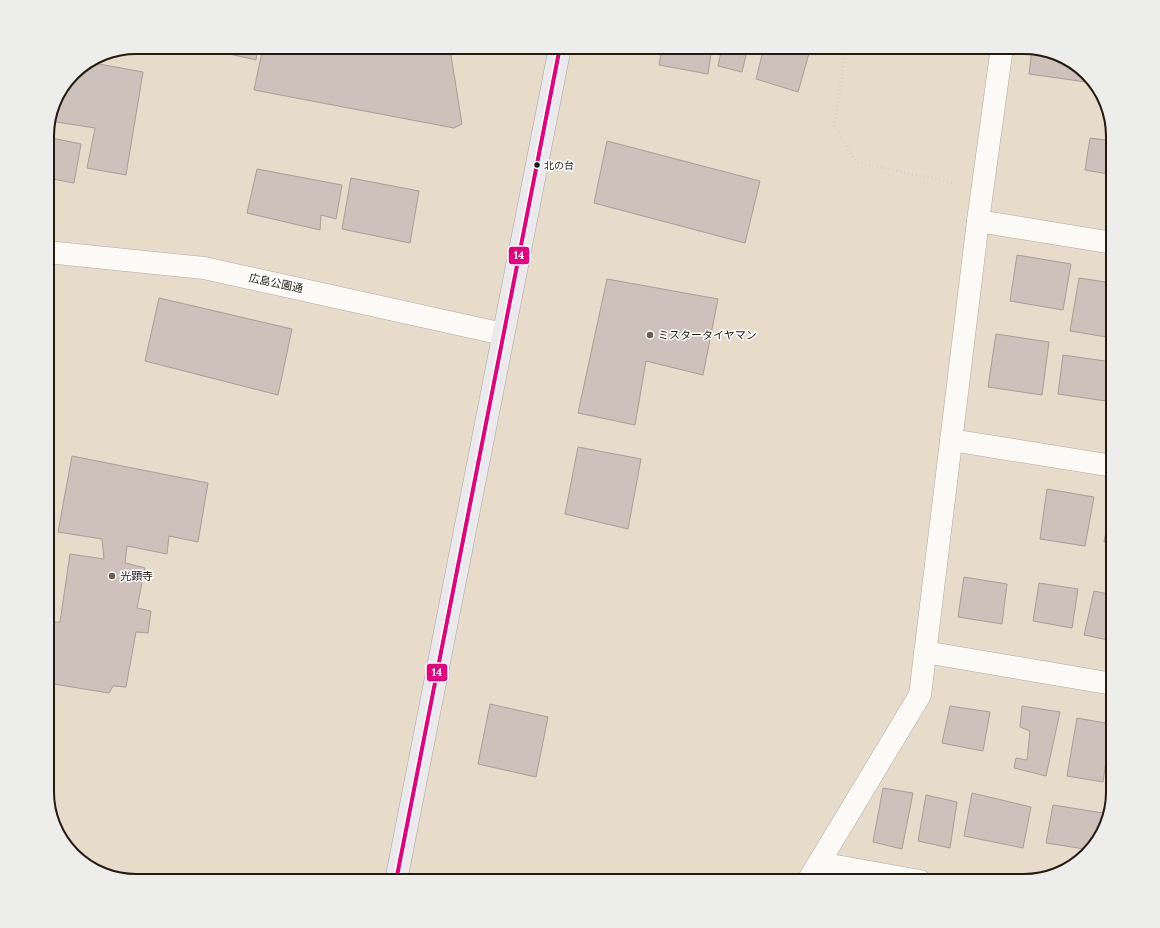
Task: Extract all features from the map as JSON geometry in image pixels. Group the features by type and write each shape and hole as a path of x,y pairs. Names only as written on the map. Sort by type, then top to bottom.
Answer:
{"main road":[{"path":"397,874 559,54"}],"street":[{"path":"837,874 813,872 920,695 982,189 1001,54"},
{"path":"978,221 1106,242"},
{"name":"広島公園通","path":"54,253 204,268 503,334"},
{"path":"951,440 1106,465"},
{"path":"925,652 1106,683"}],"path":[{"path":"844,54 845,57 834,126 856,162 982,189"}],"building":[{"path":"230,54 257,54 256,60"},
{"path":"262,54 451,54 462,124 454,128 254,90"},
{"path":"661,54 711,54 708,74 659,65"},
{"path":"721,54 746,54 742,72 718,66"},
{"path":"762,54 809,54 798,92 756,79"},
{"path":"1031,54 1050,58 1060,62 1078,74 1086,82 1029,74"},
{"path":"98,64 143,72 126,175 87,168 95,128 56,122 62,100 74,82 82,74"},
{"path":"54,138 81,144 74,183 54,179"},
{"path":"1090,138 1106,140 1106,174 1085,170"},
{"path":"607,141 760,181 745,243 594,203"},
{"path":"257,169 342,185 336,219 321,215 320,230 247,213"},
{"path":"351,178 419,191 410,243 342,229"},
{"path":"1017,255 1071,264 1063,310 1010,301"},
{"path":"1079,278 1106,282 1106,337 1070,331"},
{"path":"607,279 718,299 703,375 646,361 635,425 578,413"},
{"path":"159,298 292,329 278,395 145,361"},
{"path":"996,334 1049,342 1042,395 988,387"},
{"path":"1063,355 1106,361 1106,401 1058,394"},
{"path":"578,447 641,459 628,529 565,514"},
{"path":"72,456 208,483 198,542 169,536 167,554 127,546 125,563 145,568 137,608 151,611 148,633 136,632 126,687 113,686 109,693 54,684 54,622 60,622 70,554 104,559 102,539 58,532"},
{"path":"1047,489 1094,497 1085,546 1040,539"},
{"path":"1106,532 1106,543 1104,542"},
{"path":"964,577 1007,584 1002,624 958,617"},
{"path":"1039,583 1078,589 1072,628 1033,621"},
{"path":"1094,591 1106,594 1106,640 1084,635"},
{"path":"490,704 548,717 536,777 478,764"},
{"path":"950,706 990,712 983,751 942,743"},
{"path":"1022,706 1060,712 1046,776 1014,768 1016,758 1027,760 1030,731 1020,727"},
{"path":"1077,718 1106,723 1106,760 1103,782 1067,776"},
{"path":"883,788 913,793 902,849 873,842"},
{"path":"972,793 1031,807 1023,848 964,836"},
{"path":"926,795 957,802 950,848 918,841"},
{"path":"1053,805 1103,813 1098,828 1083,849 1046,843"}],"transit line":[{"name":"14","path":"397,874 559,54"}],"place":[{"name":"北の台","path":"537,165"},
{"name":"ミスタータイヤマン","path":"650,335"},
{"name":"光顕寺","path":"112,576"}]}
